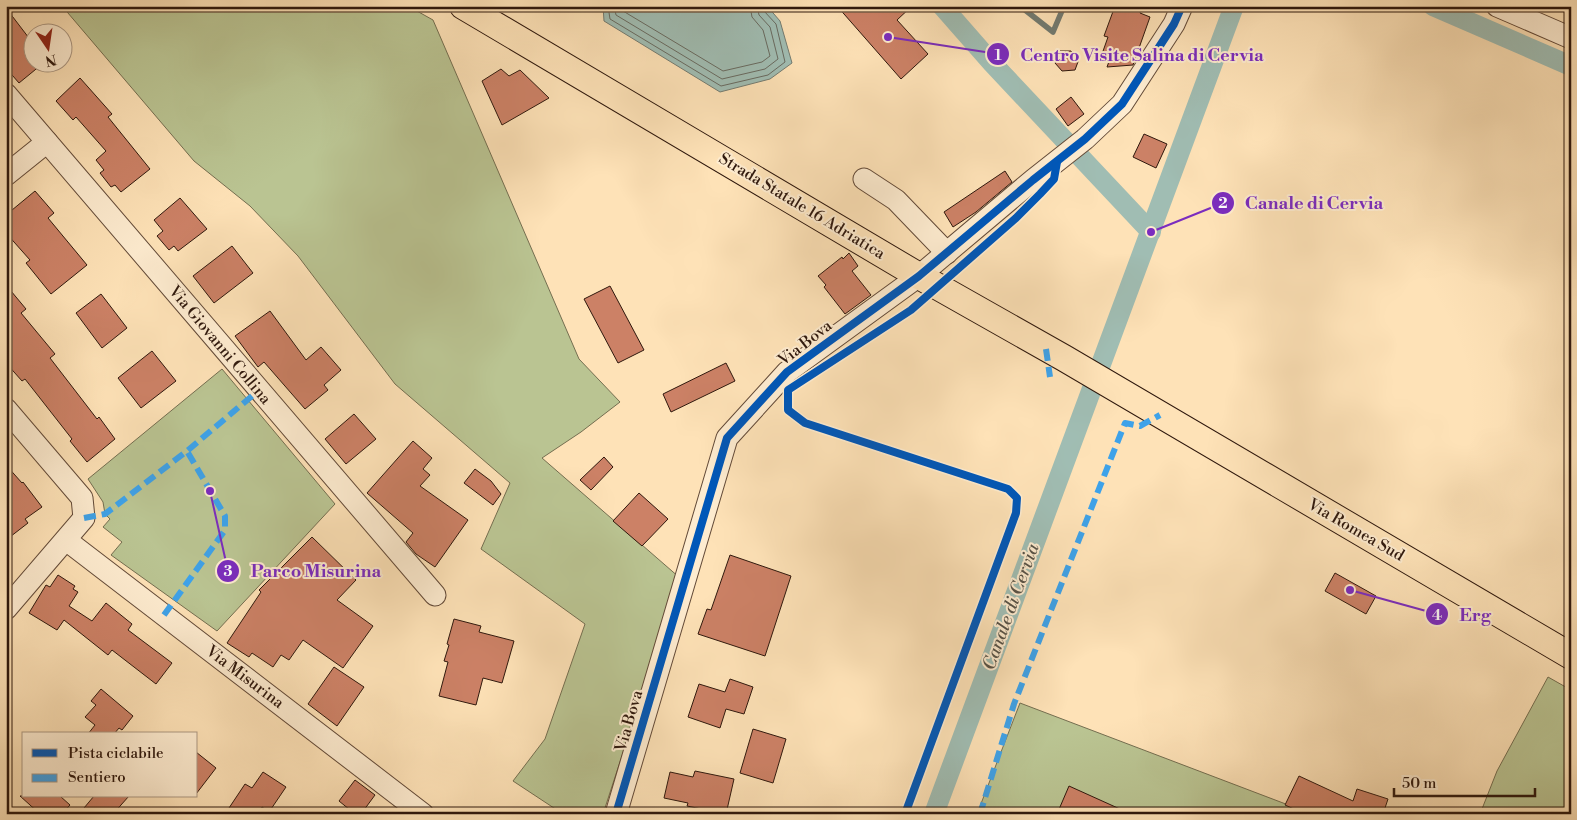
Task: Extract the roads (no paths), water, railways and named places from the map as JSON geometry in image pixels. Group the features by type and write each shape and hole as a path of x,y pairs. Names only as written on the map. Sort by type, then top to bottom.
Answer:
{"main road":[{"name":"Strada Statale 16 Adriatica","path":"463,6 919,276 1142,404"},
{"name":"Via Romea Sud","path":"1142,404 1571,656"}],"street":[{"name":"Via Bova","path":"616,814 727,438 787,372 919,276 1033,180 1065,156 1122,104 1174,24 1182,6"},
{"path":"1497,6 1571,38"},
{"name":"Via Giovanni Collina","path":"6,94 435,595"},
{"path":"6,175 47,142"},
{"path":"864,179 896,200 946,253"},
{"path":"6,409 82,498 84,518 6,609"},
{"name":"Via Misurina","path":"66,540 423,814"}],"water":[{"path":"603,6 767,6 780,21 792,63 770,79 720,92 604,21"}],"waterway":[{"path":"942,6 992,63 1151,232"},
{"path":"1020,6 1053,32 1064,6"},
{"name":"Canale di Cervia","path":"934,814 1234,6"},
{"name":"Canale di Cervia","path":"1433,6 1571,66"}],"place":[{"name":"Centro Visite Salina di Cervia","path":"888,37"},
{"name":"Canale di Cervia","path":"1151,232"},
{"name":"Parco Misurina","path":"210,491"},
{"name":"Erg","path":"1350,590"}]}
